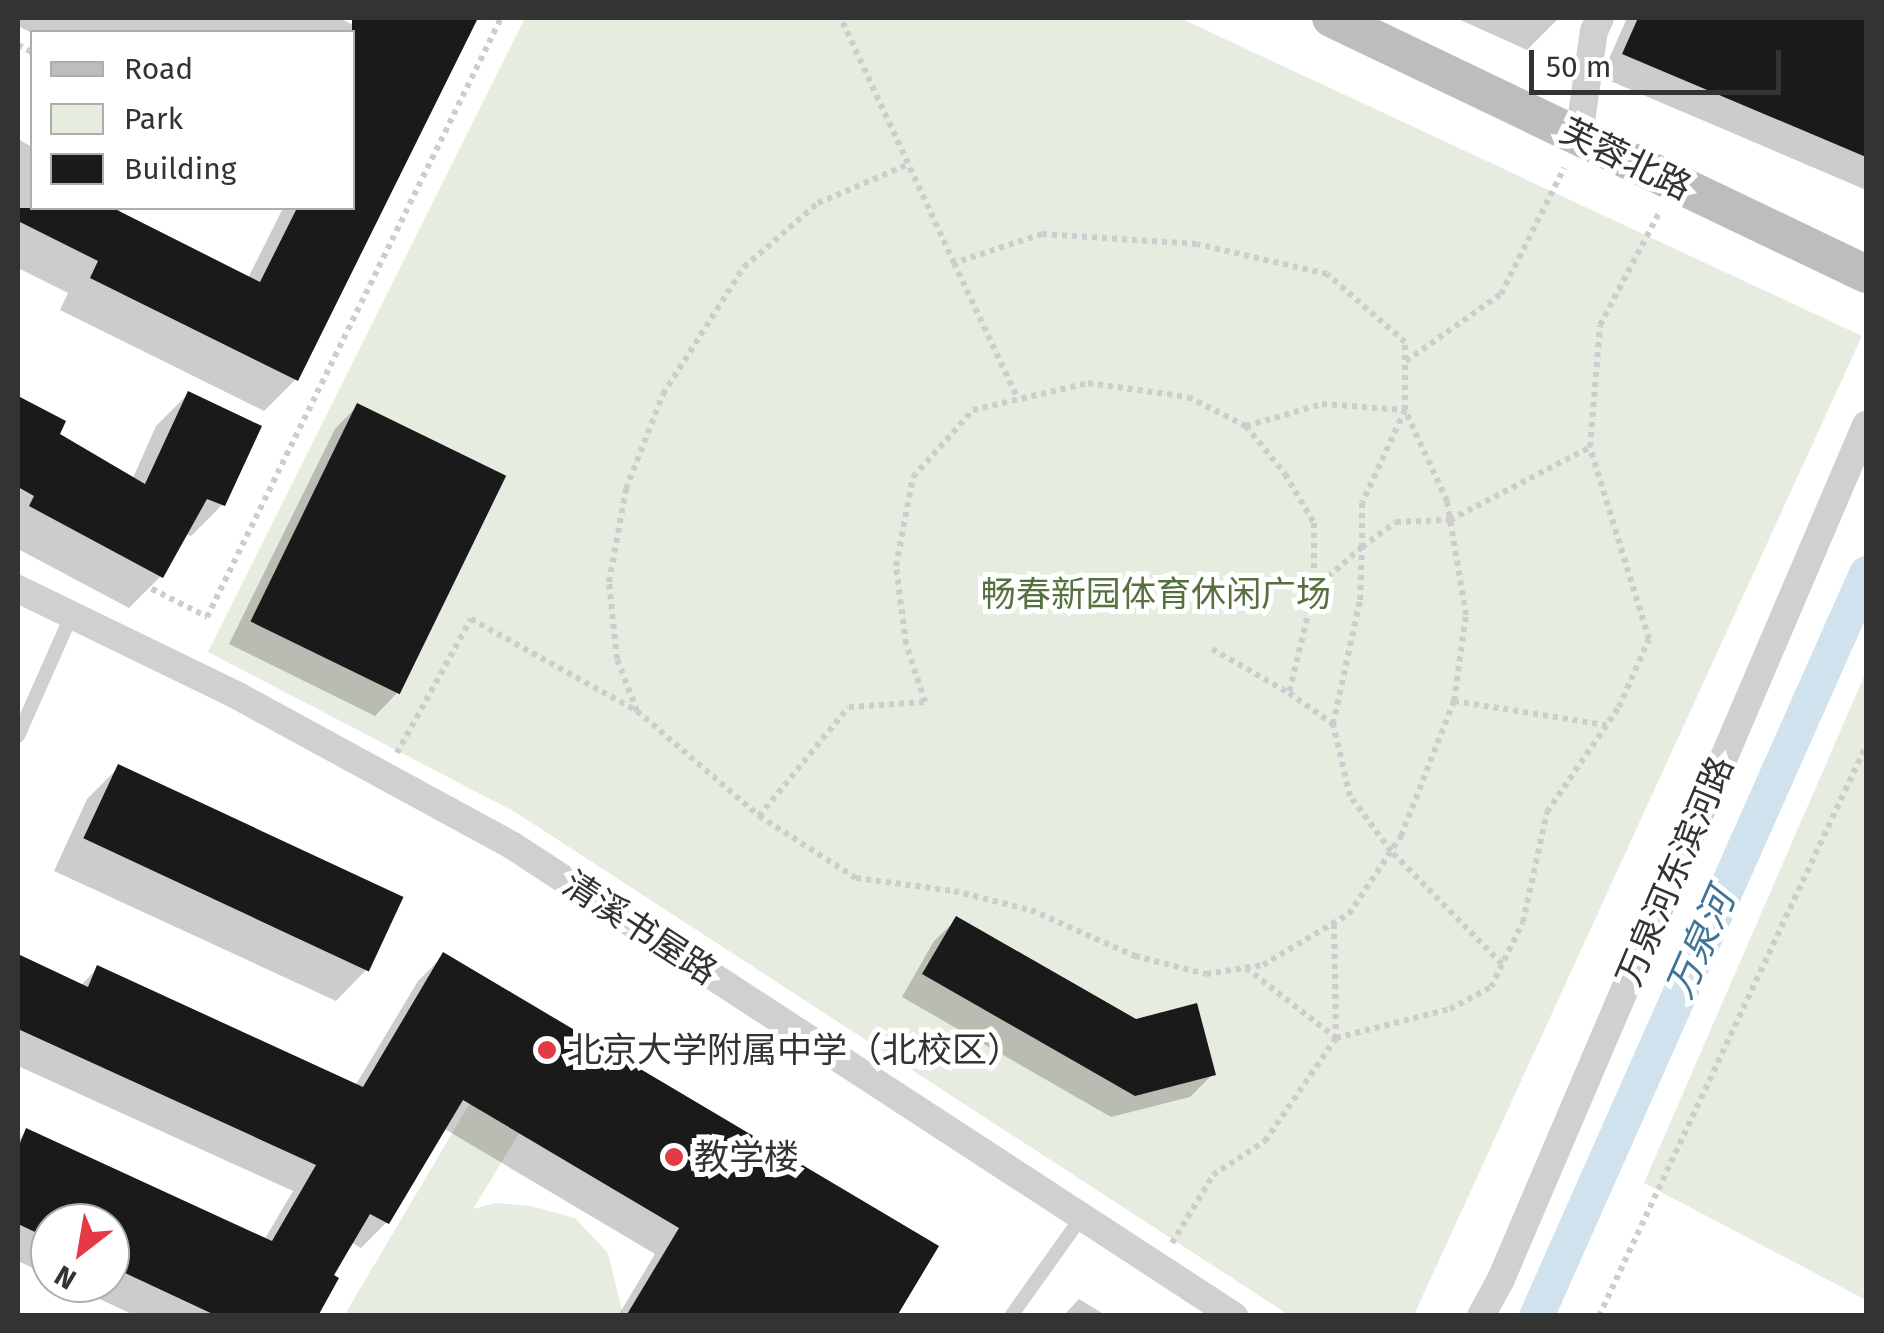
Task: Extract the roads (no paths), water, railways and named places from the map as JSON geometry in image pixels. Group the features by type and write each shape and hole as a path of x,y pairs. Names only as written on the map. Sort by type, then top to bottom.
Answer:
{"street":[{"name":"芙蓉北路","path":"1332,18 1866,274"},
{"path":"1579,136 1594,31 1600,18"},
{"name":"万泉河东滨河路","path":"1481,1316 1866,425"},
{"name":"清溪书屋路","path":"18,589 238,696 513,846 1234,1316"}],"lane":[{"path":"18,736 72,614"},
{"path":"1011,1316 1083,1215"}],"waterway":[{"name":"万泉河","path":"1536,1316 1866,573"}],"place":[{"name":"北京大学附属中学（北校区）","path":"547,1050"},
{"name":"教学楼","path":"674,1157"}],"park label":[{"name":"畅春新园体育休闲广场","path":"1156,594"}]}
